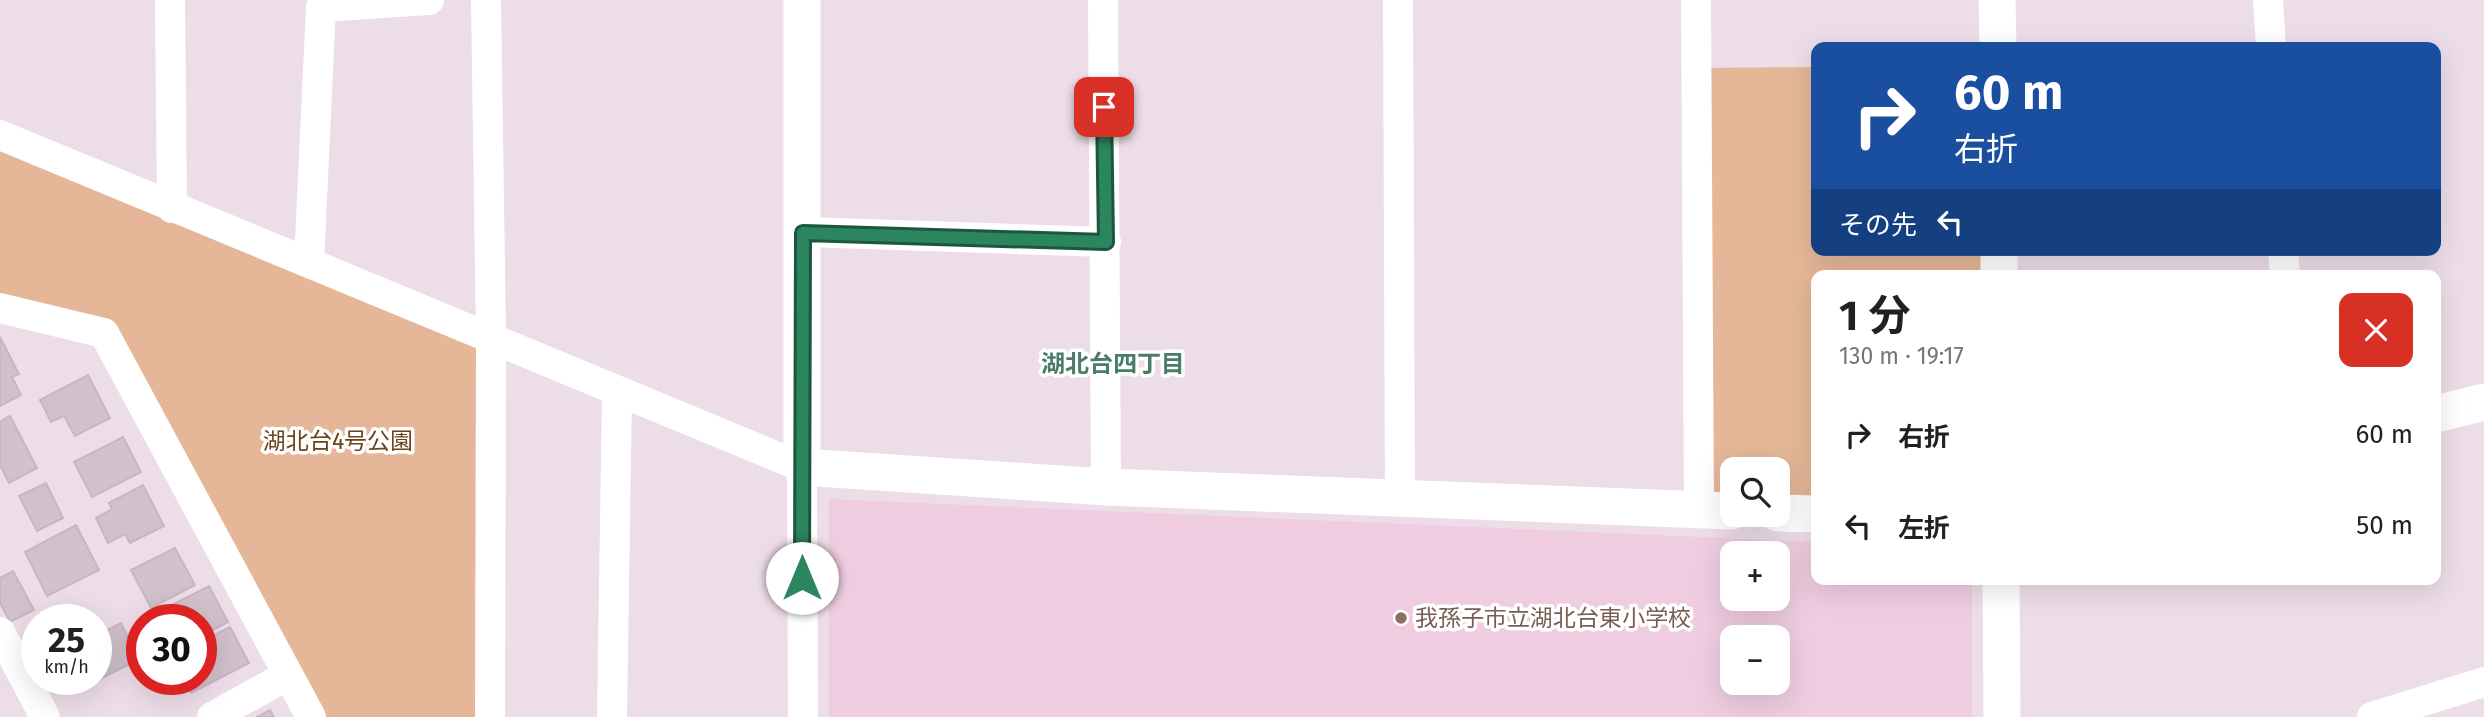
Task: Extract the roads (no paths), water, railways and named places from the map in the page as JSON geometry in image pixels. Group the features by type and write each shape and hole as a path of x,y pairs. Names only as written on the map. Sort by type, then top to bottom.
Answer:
{"street":[{"path":"170,0 172,208"},
{"path":"309,263 321,7 429,0"},
{"path":"486,0 491,337 489,717"},
{"path":"802,0 803,717"},
{"path":"1103,0 1106,487"},
{"path":"1398,0 1400,499"},
{"path":"0,135 802,467 1106,487 1716,510 1696,0"},
{"path":"1997,0 1997,42"},
{"path":"2268,0 2271,42"},
{"path":"803,233 1106,242"},
{"path":"0,308 104,332 311,717"},
{"path":"612,717 617,392"},
{"path":"2441,413 2484,402"},
{"path":"1790,513 1811,514"},
{"path":"2001,585 2002,717"},
{"path":"0,632 45,717"},
{"path":"212,717 288,675"},
{"path":"2372,717 2484,682"}],"place":[{"name":"我孫子市立湖北台東小学校","path":"1401,618"}],"district":[{"name":"湖北台四丁目","path":"1113,364"}],"park label":[{"name":"湖北台4号公園","path":"338,441"}]}
